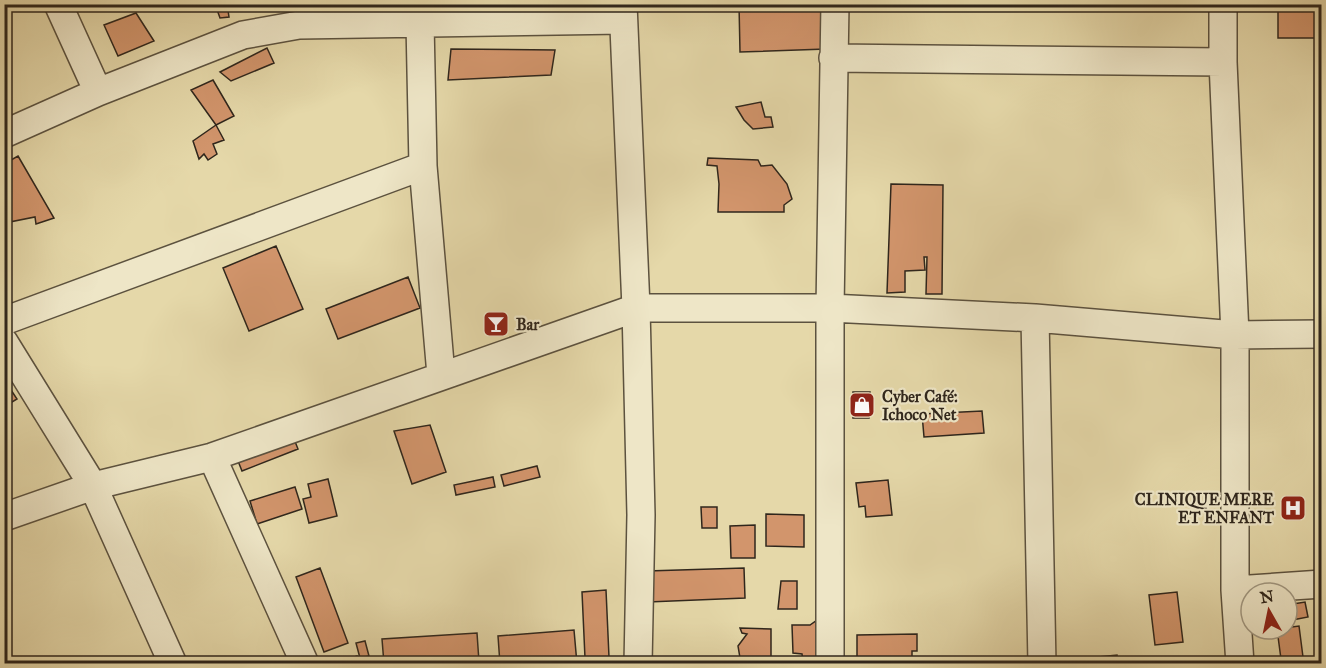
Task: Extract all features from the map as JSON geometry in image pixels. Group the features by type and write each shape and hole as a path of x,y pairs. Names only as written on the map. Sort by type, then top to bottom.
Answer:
{"street":[{"path":"58,4 98,92"},
{"path":"830,663 830,308 835,4"},
{"path":"1223,4 1223,62 1235,335 1235,590 1240,663"},
{"path":"4,134 98,92 243,35 261,31 299,25 420,22 623,12 636,308 640,515 638,663"},
{"path":"420,22 423,166 441,375"},
{"path":"833,57 1223,62"},
{"path":"4,321 423,166"},
{"path":"4,517 93,486 212,457 636,308 830,308 1035,318 1235,335 1322,334"},
{"path":"1035,318 1042,663"},
{"path":"4,342 93,486 173,663"},
{"path":"212,457 305,663"},
{"path":"1235,590 1322,584"}],"building":[{"path":"90,4 109,4 98,11"},
{"path":"215,4 227,4 229,17 220,18"},
{"path":"739,4 824,4 826,49 740,52"},
{"path":"1278,4 1322,4 1322,38 1278,38"},
{"path":"136,13 154,41 118,56 104,25"},
{"path":"267,48 274,63 231,81 220,72"},
{"path":"451,49 555,50 551,75 448,80"},
{"path":"213,80 234,116 216,125 191,90"},
{"path":"761,102 765,117 771,117 773,127 753,129 736,107"},
{"path":"216,125 224,140 213,144 217,154 208,160 204,154 199,159 193,141"},
{"path":"18,156 54,218 36,224 35,217 10,222 9,229 4,230 4,164"},
{"path":"708,158 758,160 761,166 772,165 787,184 792,199 784,205 784,212 718,212 717,166 707,165"},
{"path":"891,184 943,185 942,294 926,294 927,257 924,257 925,270 905,271 905,292 887,293"},
{"path":"276,246 303,309 249,331 223,268"},
{"path":"408,277 420,308 338,339 326,309"},
{"path":"11,390 17,399 4,407 4,394"},
{"path":"853,392 870,392 869,418 853,418"},
{"path":"982,411 984,433 924,437 922,414"},
{"path":"430,425 446,472 412,484 394,431"},
{"path":"294,439 298,449 242,471 238,461"},
{"path":"537,466 540,477 504,486 501,475"},
{"path":"493,477 495,487 456,495 454,485"},
{"path":"328,479 337,516 309,523 303,499 311,497 308,484"},
{"path":"888,480 892,515 866,517 865,506 859,507 856,483"},
{"path":"295,487 302,509 257,524 250,501"},
{"path":"701,507 717,507 717,528 702,528"},
{"path":"766,514 804,515 804,547 766,546"},
{"path":"755,525 755,558 731,558 730,526"},
{"path":"320,568 348,643 324,652 296,577"},
{"path":"744,568 745,598 648,602 647,571"},
{"path":"781,581 797,581 797,609 778,609"},
{"path":"606,590 609,657 585,658 582,592"},
{"path":"1177,592 1183,642 1155,645 1149,595"},
{"path":"1305,602 1308,617 1299,619 1299,603"},
{"path":"820,618 821,664 793,664 793,659 803,662 802,654 793,653 792,625 810,625"},
{"path":"1299,626 1303,657 1281,659 1279,641 1299,641"},
{"path":"740,628 771,629 771,664 738,664 740,658 738,646 747,634 742,633"},
{"path":"574,630 577,664 500,664 498,636"},
{"path":"477,633 479,662 384,664 382,639"},
{"path":"917,634 917,651 912,651 912,664 857,664 857,635"},
{"path":"365,641 369,656 360,658 356,643"},
{"path":"1117,655 1118,664 1079,664 1079,659"},
{"path":"357,656 359,664 334,664"}],"place":[{"name":"Bar","path":"496,324"},
{"name":"Cyber Café: Ichoco Net","path":"862,405"},
{"name":"CLINIQUE MERE ET ENFANT","path":"1293,508"}]}
